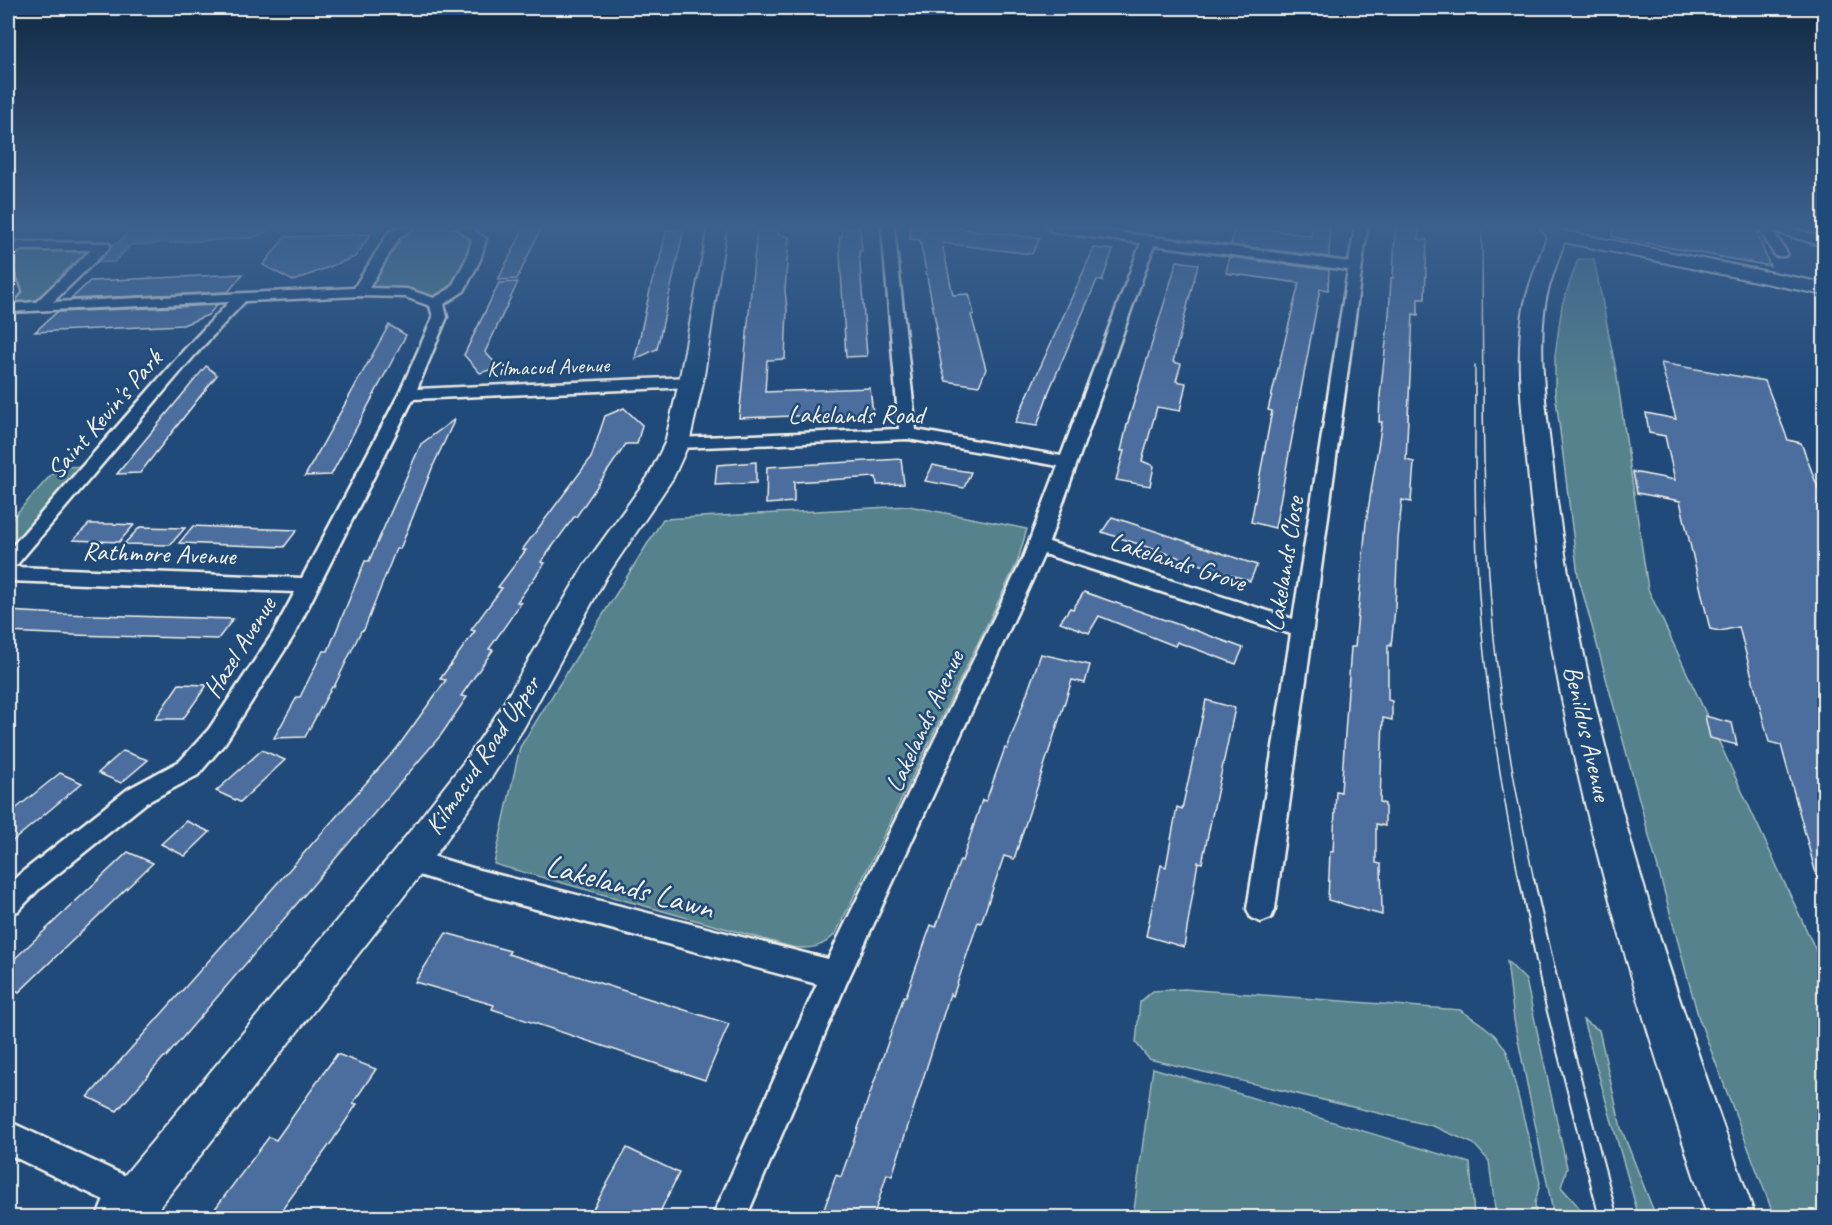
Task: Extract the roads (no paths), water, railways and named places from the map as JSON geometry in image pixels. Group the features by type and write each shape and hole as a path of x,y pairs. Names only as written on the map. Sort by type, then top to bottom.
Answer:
{"street":[{"path":"8,299 14,292 11,285"},
{"path":"38,308 62,285"},
{"path":"359,292 363,285"},
{"path":"8,308 359,292 407,293 435,303 457,291 460,285"},
{"name":"Kilmacud Road Upper","path":"128,1208 409,861 511,720 594,573 660,478 677,444 691,382 707,285"},
{"path":"894,285 908,434"},
{"name":"Lakelands Avenue","path":"729,1218 835,975 1038,545 1133,285"},
{"name":"Lakelands Close","path":"1261,909 1353,285"},
{"name":"Benildus Avenue","path":"1542,285 1533,313 1534,407 1547,531 1557,597 1593,761 1629,900 1682,1075 1732,1218"},
{"path":"1805,285 1824,289"},
{"name":"Saint Kevin's Park","path":"8,563 189,353 240,299"},
{"name":"Hazel Avenue","path":"8,902 30,881 137,796 189,768 217,736 282,637 407,394 440,317 438,306 435,303"},
{"name":"Kilmacud Avenue","path":"407,394 691,382"},
{"name":"Lakelands Road","path":"677,444 908,434 1069,463"},
{"name":"Lakelands Grove","path":"1038,545 1301,629"},
{"name":"Rathmore Avenue","path":"8,574 309,585"},
{"name":"Lakelands Lawn","path":"409,861 479,882 835,975"},
{"path":"8,1137 128,1208"}],"tram line":[{"path":"1483,285 1487,536 1494,638 1516,790 1534,880"},
{"path":"1475,366 1477,566 1482,631 1494,738 1519,880"},
{"path":"1519,878 1544,1000 1599,1218"},
{"path":"1534,878 1574,1050 1618,1218"}]}
